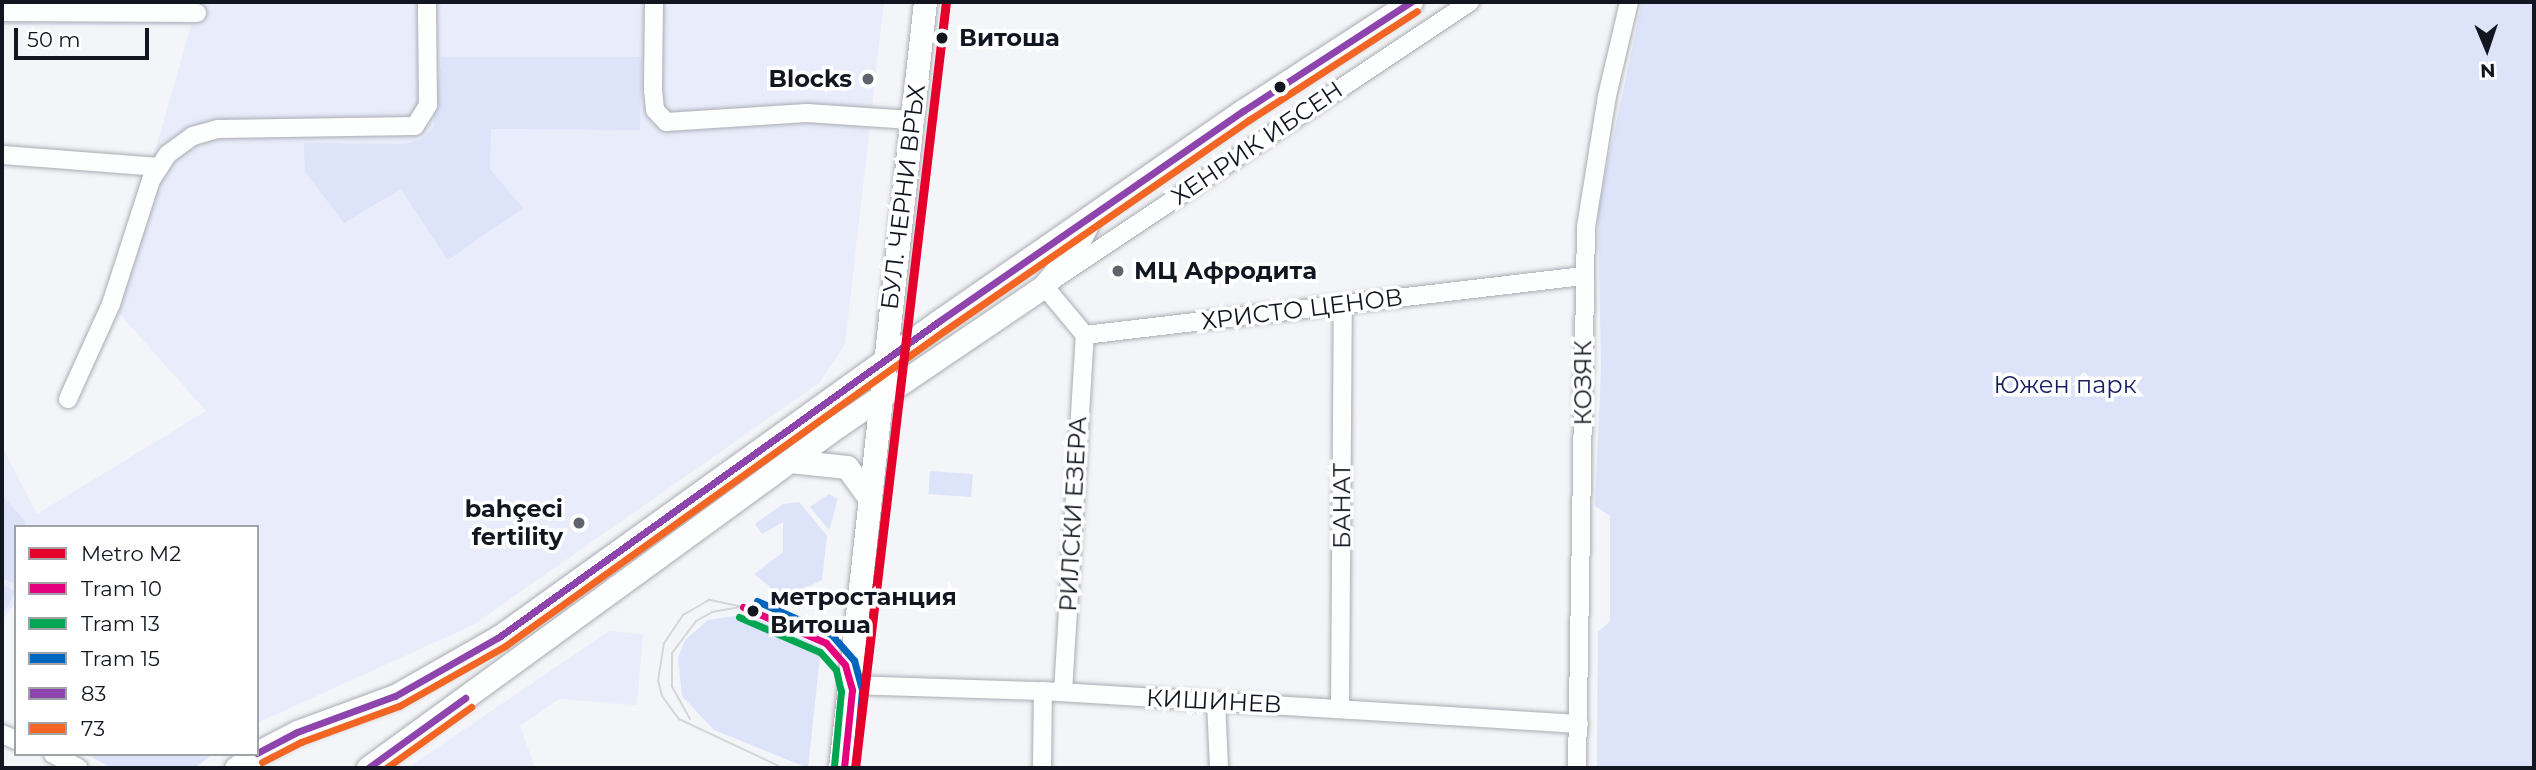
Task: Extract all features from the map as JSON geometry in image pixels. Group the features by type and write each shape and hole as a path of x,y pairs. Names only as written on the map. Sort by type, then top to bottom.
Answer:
{"main road":[{"name":"БУЛ. ЧЕРНИ ВРЪХ","path":"840,768 925,2"},
{"name":"ХЕНРИК ИБСЕН","path":"259,752 297,732 395,696 499,637 1090,217 1411,2"},
{"name":"ХЕНРИК ИБСЕН","path":"368,768 790,461 1044,286 1076,247 1090,217"},
{"path":"790,461 847,467 869,496"},
{"name":"ХЕНРИК ИБСЕН","path":"236,768 253,756"}],"street":[{"path":"68,399 111,304 157,166 193,136 218,129 415,126 428,105 427,2"},
{"path":"654,2 653,90 656,110 666,122 807,113 911,121"},
{"name":"ХЕНРИК ИБСЕН","path":"1044,286 1470,2"},
{"name":"КОЗЯК","path":"1577,768 1580,724 1583,276 1593,176 1629,2"},
{"path":"2,12 197,13"},
{"path":"2,155 157,166"},
{"name":"ХРИСТО ЦЕНОВ","path":"1085,335 1583,276"},
{"path":"1044,286 1085,335"},
{"name":"БАНАТ","path":"1340,709 1343,304"},
{"name":"РИЛСКИ ЕЗЕРА","path":"1063,692 1085,335"},
{"name":"КИШИНЕВ","path":"848,685 1063,692 1580,724"},
{"path":"1042,768 1043,691"},
{"path":"1216,701 1219,768"},
{"path":"57,756 78,768"}],"shaded area":[{"path":"2,2 884,2 845,345 819,383 473,625 259,722 259,525 14,525 14,605 2,621 2,446 37,514 206,411 111,304 191,25 2,25"},
{"path":"609,631 643,634 637,705 559,699 520,726 535,768 409,767"}],"green space":[{"name":"Южен парк","path":"1642,2 2534,2 2534,768 1597,768 1598,632 1610,621 1610,516 1595,506 1601,368 1598,208"},
{"path":"442,57 642,57 640,130 491,129 490,169 523,208 448,260 401,189 344,223 305,172 304,143 405,144 421,139 433,129"},
{"path":"930,471 973,474 971,497 928,494"},
{"path":"829,494 838,499 829,530 810,507"},
{"path":"2,495 25,521 25,525 14,525 14,583 2,578"},
{"path":"799,502 827,536 822,580 777,602 772,599 769,586 754,574 783,552 783,522 762,534 755,524 783,504"},
{"path":"2,584 14,591 14,595 2,616"},
{"path":"746,614 821,647 808,768 714,730 682,696 678,658 685,640 708,620"},
{"path":"90,756 210,756 195,768 112,768"}],"tram line":[{"path":"743,607 709,600 683,615 664,643 658,680 662,696 679,719 779,766"},
{"name":"15","path":"757,601 831,634 854,660 862,690 855,768"},
{"path":"690,719 672,686 672,653 696,621 712,612 739,607"},
{"name":"10","path":"743,607 826,643 845,665 852,690 844,768"},
{"name":"13","path":"739,617 820,652 836,670 841,691 834,767"}],"metro line":[{"name":"M2","path":"855,768 946,2"}],"transit line":[{"name":"83","path":"259,752 297,732 395,696 499,637 938,322 1243,111 1411,2"},
{"name":"73","path":"262,762 301,742 399,706 505,646 944,331 1249,120 1417,11"},
{"name":"83","path":"368,768 465,698"},
{"name":"73","path":"386,768 471,707"}],"place":[{"name":"Витоша","path":"942,38"},
{"name":"Blocks","path":"868,79"},
{"name":"МЦ Афродита","path":"1118,271"},
{"name":"bahçeci fertility","path":"579,523"},
{"name":"метростанция Витоша","path":"753,611"}]}
